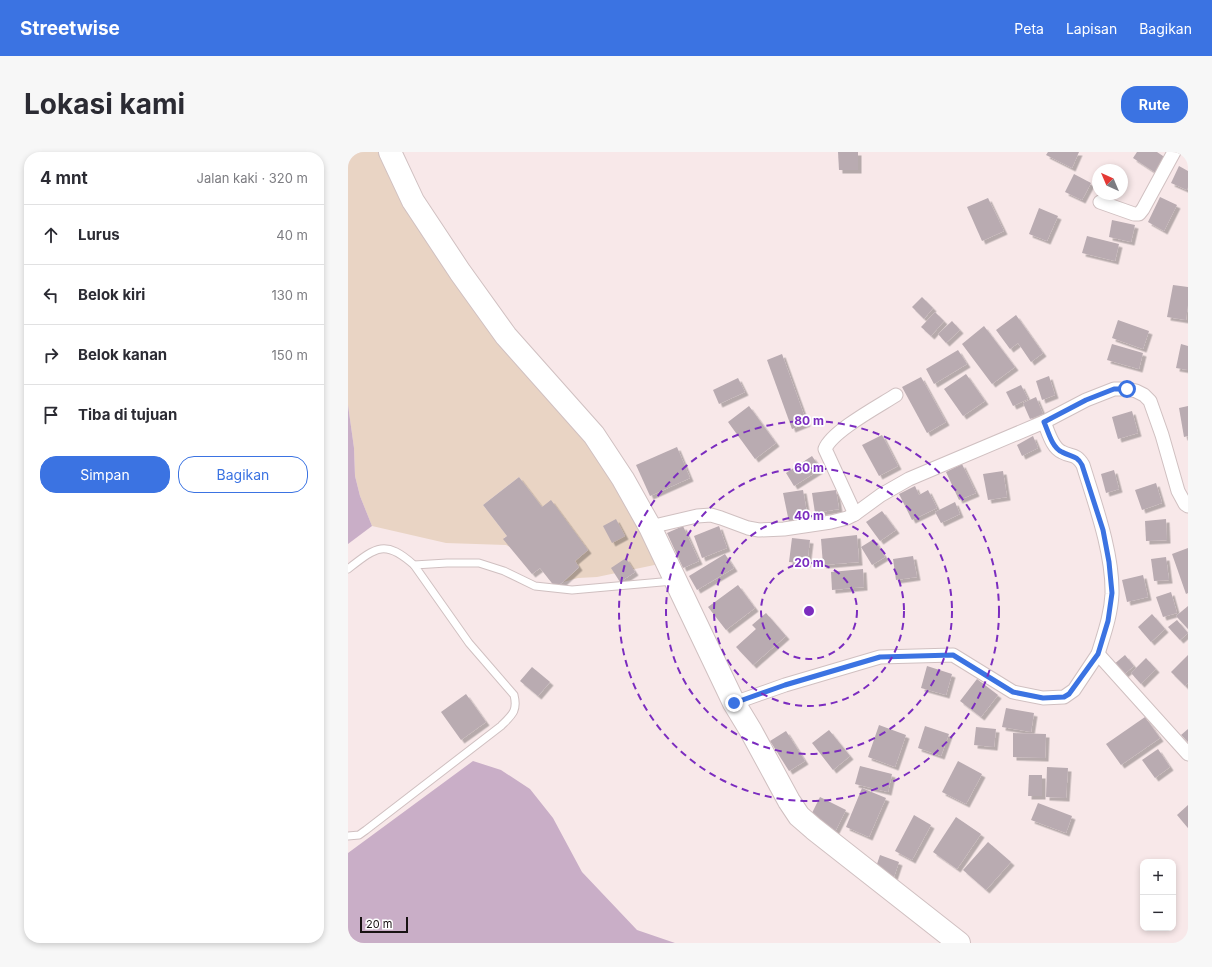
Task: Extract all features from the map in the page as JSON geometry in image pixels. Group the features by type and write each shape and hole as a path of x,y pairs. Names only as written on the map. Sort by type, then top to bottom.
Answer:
{"highway":[{"path":"390,152 413,201 460,272 506,336 594,434 623,479 650,527 734,703 799,816 960,943"}],"street":[{"path":"1100,202 1134,214 1138,214 1143,209 1174,152"},
{"path":"650,527 697,516 721,518 748,528 759,530 784,529 831,522 846,518 855,514 882,495 909,479 1044,422 1086,400 1114,389 1127,389 1144,395 1150,401 1181,498 1188,506"},
{"path":"855,514 825,449 827,443 854,421 896,395"},
{"path":"734,703 785,685 880,657 953,655 1013,692 1043,698 1064,697 1074,690 1098,654 1108,621 1112,593 1109,562 1103,530 1080,460 1076,456 1061,452 1055,447 1044,422"},
{"path":"1098,654 1188,754"}],"lane":[{"path":"348,569 374,550 387,549 402,555 414,565 469,643 514,695 516,702 514,713 502,726 366,830 359,835 348,836"},
{"path":"414,565 479,563 504,571 535,586 572,590 675,580"}],"shaded area":[{"path":"348,152 386,152 574,419 664,563 597,577 578,578 563,582 579,568 575,561 588,550 542,507 519,477 483,505 507,536 504,538 512,548 506,545 446,543 372,526 360,496 355,476 354,448 348,405"},
{"path":"348,405 354,448 355,476 360,496 372,526 348,544"},
{"path":"473,761 501,770 530,789 553,818 582,872 637,930 675,943 348,943 348,853"}],"building":[{"path":"838,152 858,152 858,170 839,170"},
{"path":"1048,152 1079,152 1072,168 1046,155"},
{"path":"1137,152 1157,152 1166,158 1156,173 1133,158"},
{"path":"1179,166 1188,171 1187,190 1171,183"},
{"path":"1074,174 1091,183 1082,200 1065,192"},
{"path":"1160,197 1177,205 1164,231 1148,222"},
{"path":"988,198 1004,231 982,241 967,207"},
{"path":"1039,208 1058,216 1047,241 1029,234"},
{"path":"1112,220 1135,225 1131,242 1109,237"},
{"path":"1087,236 1119,244 1115,261 1082,253"},
{"path":"1173,285 1188,287 1186,320 1167,317"},
{"path":"922,297 933,308 924,319 912,307"},
{"path":"935,312 944,321 931,336 921,327"},
{"path":"1016,315 1043,353 1031,362 1018,343 1010,349 996,330"},
{"path":"1118,320 1149,331 1143,349 1112,338"},
{"path":"952,321 960,330 946,343 938,334"},
{"path":"984,326 1015,367 992,384 962,344"},
{"path":"1112,344 1143,353 1139,369 1107,360"},
{"path":"1181,344 1188,346 1188,370 1176,368"},
{"path":"958,350 967,364 934,384 926,369"},
{"path":"782,354 807,423 792,429 767,360"},
{"path":"966,374 985,401 963,416 944,389"},
{"path":"1049,376 1055,395 1042,400 1036,381"},
{"path":"921,377 946,422 927,433 902,387"},
{"path":"738,378 745,392 719,404 713,390"},
{"path":"1021,385 1028,399 1013,406 1006,392"},
{"path":"1036,397 1043,414 1030,419 1023,403"},
{"path":"749,406 776,443 755,459 728,422"},
{"path":"1188,406 1188,436 1184,437 1179,408"},
{"path":"1132,411 1138,433 1118,439 1112,417"},
{"path":"882,435 898,466 879,476 862,445"},
{"path":"1033,436 1038,448 1022,456 1017,445"},
{"path":"677,447 690,478 650,496 636,465"},
{"path":"812,456 821,469 794,486 786,473"},
{"path":"962,464 976,493 959,500 946,472"},
{"path":"1114,470 1119,489 1106,493 1101,474"},
{"path":"1003,471 1007,497 988,500 983,474"},
{"path":"519,477 542,507 551,500 588,550 575,561 579,567 563,582 555,587 540,568 532,574 503,539 507,536 483,505"},
{"path":"1156,483 1162,503 1142,510 1135,490"},
{"path":"915,486 919,495 928,490 937,508 912,520 899,494"},
{"path":"803,490 808,519 789,522 783,493"},
{"path":"836,490 839,509 815,513 812,493"},
{"path":"955,502 960,514 941,523 935,512"},
{"path":"882,511 896,530 880,541 866,522"},
{"path":"616,519 625,536 612,543 603,526"},
{"path":"1166,519 1167,540 1146,541 1145,521"},
{"path":"683,526 699,561 683,568 667,533"},
{"path":"719,526 727,548 702,558 694,536"},
{"path":"857,535 859,562 823,565 821,539"},
{"path":"792,538 810,540 807,564 789,562"},
{"path":"874,539 885,557 872,565 861,547"},
{"path":"1188,548 1188,593 1186,594 1172,554"},
{"path":"725,554 734,568 697,590 689,576"},
{"path":"913,556 917,577 896,580 893,559"},
{"path":"1166,557 1169,580 1154,581 1151,559"},
{"path":"626,558 635,572 620,582 611,568"},
{"path":"863,569 864,587 832,590 831,572"},
{"path":"1143,575 1148,597 1127,602 1122,580"},
{"path":"738,585 755,608 726,630 708,607"},
{"path":"1171,592 1177,613 1163,617 1156,597"},
{"path":"1188,606 1188,629 1176,616"},
{"path":"766,613 786,636 753,665 736,647 756,629 752,625"},
{"path":"1152,614 1165,629 1151,642 1138,627"},
{"path":"1177,620 1188,633 1180,640 1168,627"},
{"path":"1125,655 1134,666 1122,676 1113,665"},
{"path":"1188,655 1188,683 1185,686 1171,672"},
{"path":"1146,658 1156,669 1141,684 1131,673"},
{"path":"927,666 952,674 946,695 921,688"},
{"path":"532,667 550,682 538,696 520,681"},
{"path":"977,679 998,695 981,717 960,701"},
{"path":"466,694 486,722 461,740 441,712"},
{"path":"1006,708 1034,713 1031,732 1002,727"},
{"path":"1145,717 1160,738 1121,765 1106,744"},
{"path":"879,725 906,735 895,767 868,757"},
{"path":"925,726 949,734 941,756 918,748"},
{"path":"976,727 996,729 994,747 974,745"},
{"path":"1188,729 1188,742 1181,735"},
{"path":"829,730 850,756 833,770 812,743"},
{"path":"786,731 805,761 789,771 770,741"},
{"path":"1013,733 1046,734 1045,758 1013,757"},
{"path":"1158,749 1170,767 1155,778 1142,760"},
{"path":"958,761 982,774 966,804 942,792"},
{"path":"860,766 892,774 888,792 855,784"},
{"path":"1047,767 1068,768 1066,798 1046,797"},
{"path":"1029,775 1042,775 1042,796 1028,796"},
{"path":"862,788 886,798 869,837 846,827"},
{"path":"820,797 846,810 835,832 809,819"},
{"path":"1038,803 1072,816 1066,833 1031,820"},
{"path":"1188,805 1188,828 1177,815"},
{"path":"914,815 931,825 912,860 895,851"},
{"path":"956,817 981,834 957,869 933,852"},
{"path":"988,842 1011,862 986,890 963,870"},
{"path":"880,855 899,862 894,877 875,870"}],"route":[{"path":"734,703 785,685 880,657 953,655 1013,692 1043,698 1064,697 1069,694 1074,690 1098,654 1108,621 1112,593 1109,562 1103,530 1082,465 1076,456 1061,452 1055,447 1044,422 1086,400 1114,389 1127,389"}]}
